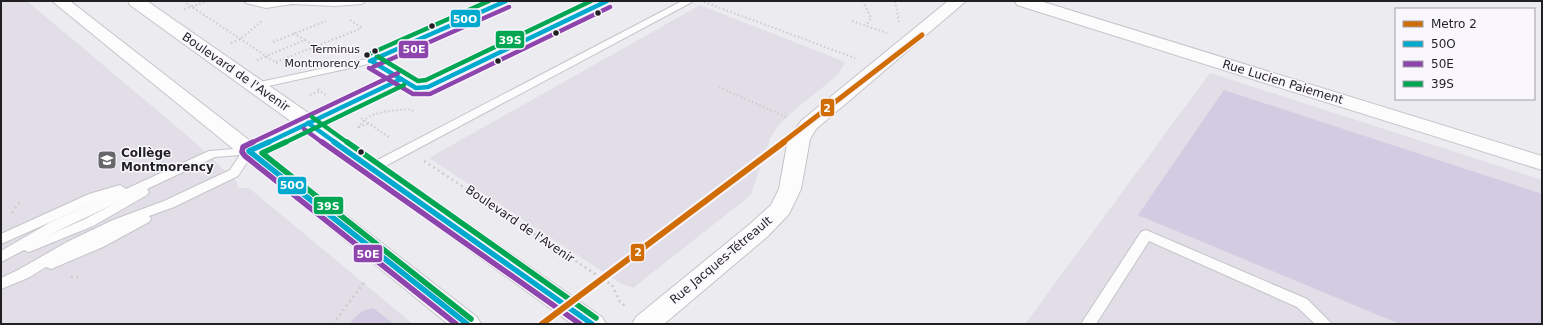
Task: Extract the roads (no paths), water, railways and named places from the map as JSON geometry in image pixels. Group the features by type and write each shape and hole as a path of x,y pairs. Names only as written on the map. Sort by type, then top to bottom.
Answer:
{"street":[{"name":"Boulevard de l'Avenir","path":"136,1 592,324"},
{"name":"Rue Jacques-Tétreault","path":"646,324 759,230 781,209 790,189 799,138 808,124 958,1"},
{"name":"Rue Lucien Paiement","path":"1023,1 1542,163"},
{"path":"66,2 249,151 467,324"}],"lane":[{"path":"248,1 266,5 292,1 335,3 361,1"},
{"path":"255,86 370,60 506,1"},
{"path":"370,60 416,88 428,87 607,1"},
{"path":"372,168 687,2"},
{"path":"1,239 93,197 176,171 213,154 249,151 401,79"},
{"path":"1,284 23,274 78,254 125,231 169,204 234,173 249,151"},
{"path":"3,256 63,235 110,213 176,171"},
{"path":"1088,324 1146,235 1302,303 1325,324"}],"metro line":[{"name":"2","path":"542,324 700,206 922,35"}],"place":[{"name":"Terminus Montmorency","path":"367,55"},
{"name":"Collège Montmorency","path":"107,160"}]}
